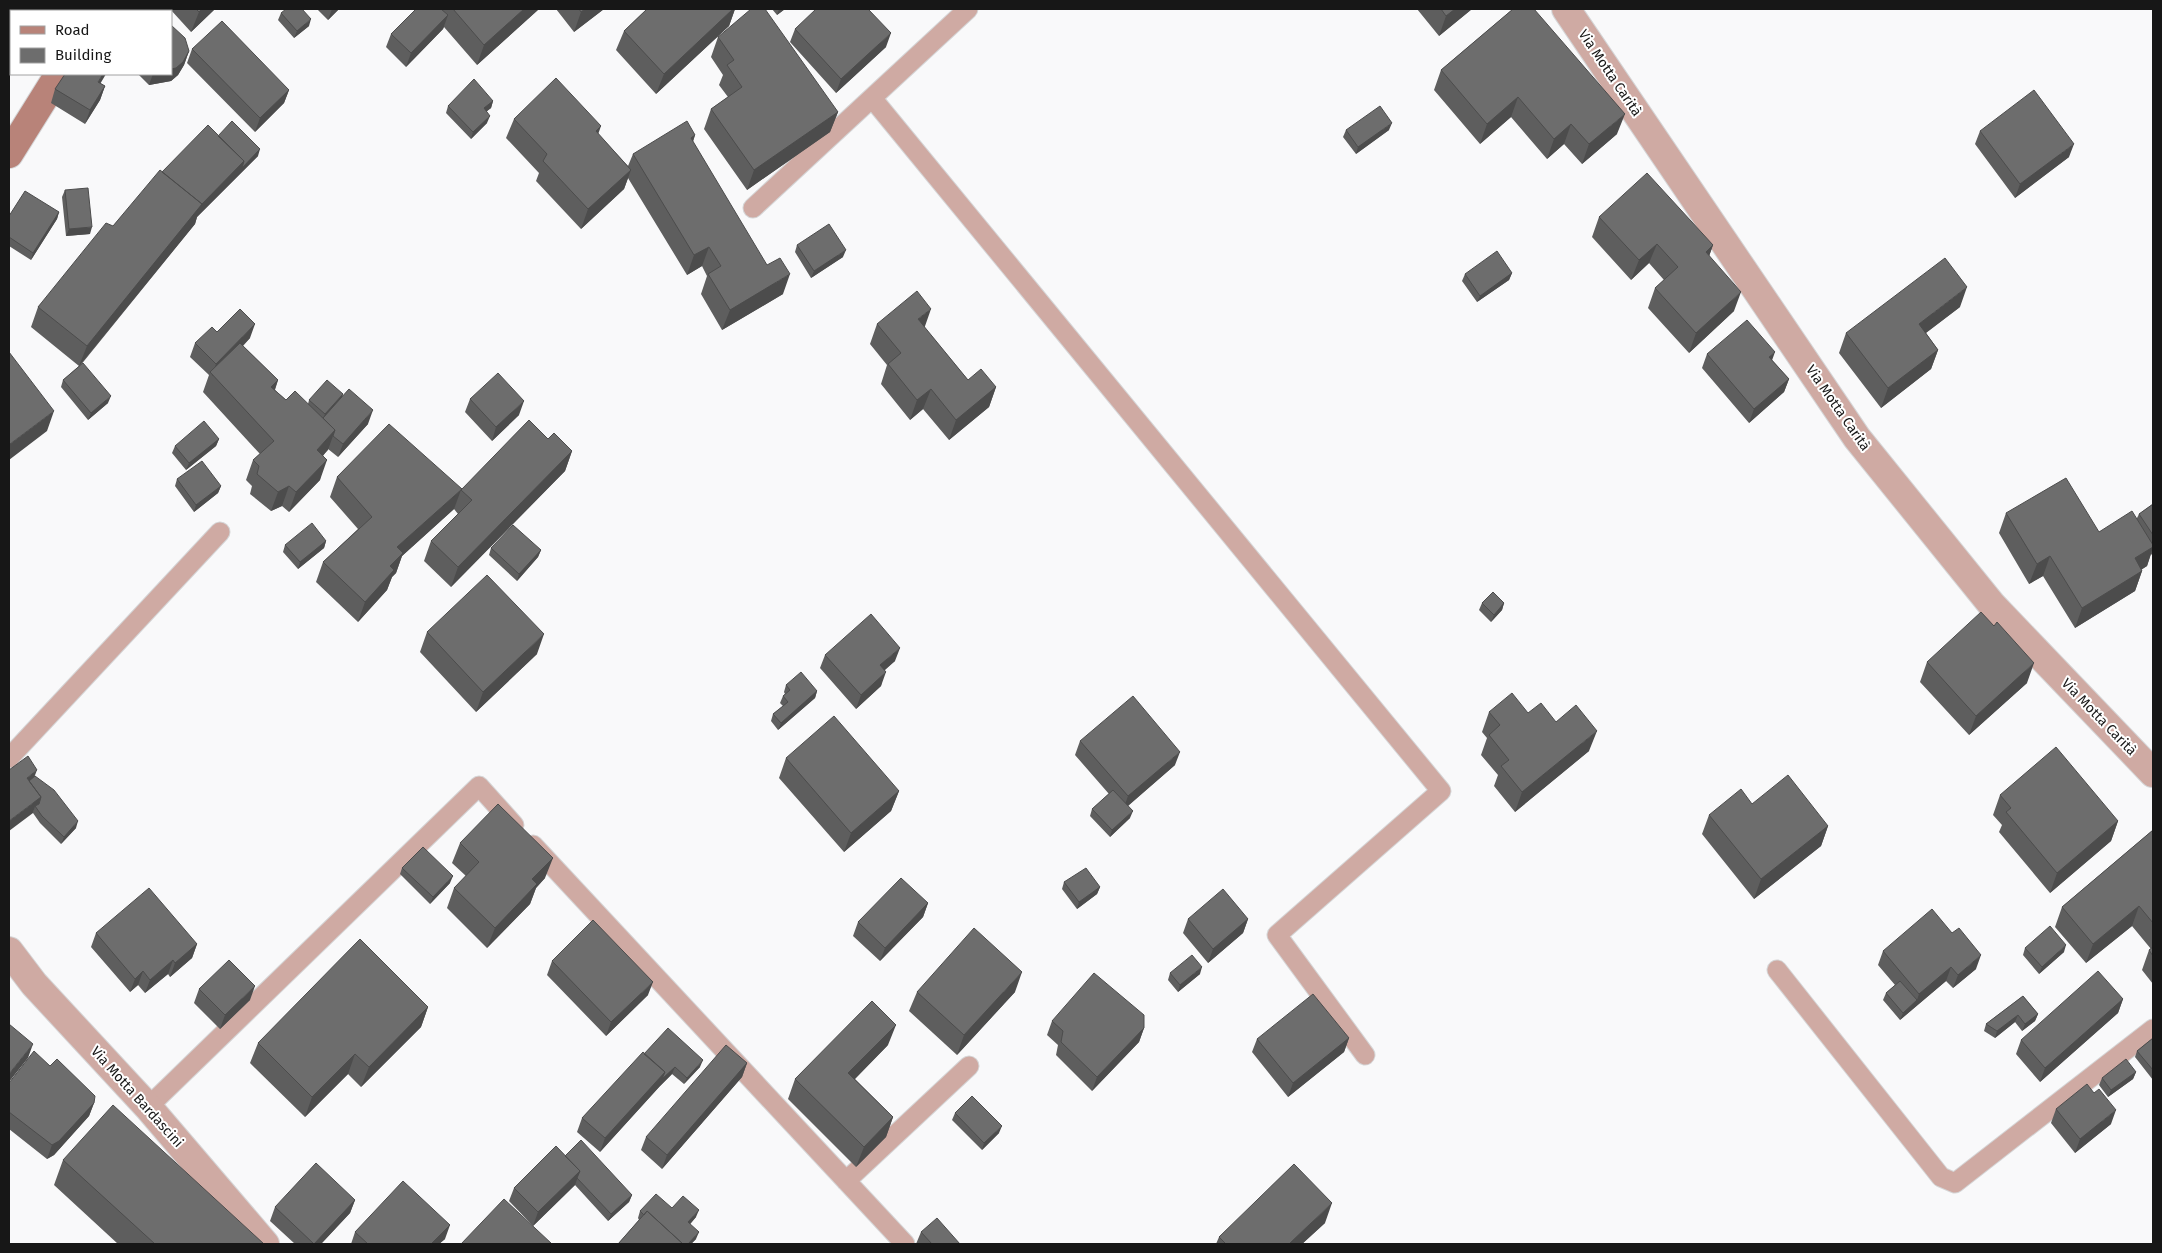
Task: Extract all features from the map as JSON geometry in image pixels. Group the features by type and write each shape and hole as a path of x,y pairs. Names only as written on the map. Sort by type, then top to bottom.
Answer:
{"street":[{"name":"Via Motta Carità","path":"1566,9 1857,438 1992,605 2153,773"},
{"path":"9,154 58,75"},
{"name":"Via Motta Bardascini","path":"9,951 34,984 148,1107 264,1244"}],"lane":[{"path":"753,208 968,9"},
{"path":"872,98 1441,791 1277,935 1365,1055"},
{"path":"9,758 220,532"},
{"path":"148,1107 479,786 905,1244"},
{"path":"1777,970 1941,1177 1955,1183 2153,1029"},
{"path":"846,1181 969,1066"}],"building":[{"path":"154,9 155,10 120,10"},
{"path":"286,9 302,9 311,19 297,31 281,13"},
{"path":"416,9 441,9 448,15 411,53 391,34"},
{"path":"453,9 524,9 484,45"},
{"path":"647,9 733,9 664,74 624,31"},
{"path":"751,9 765,9 838,112 754,170 711,109 742,87 727,65 734,60 718,37"},
{"path":"816,9 868,9 891,33 841,79 795,29"},
{"path":"1441,9 1455,9 1446,16"},
{"path":"1513,9 1534,9 1625,114 1589,144 1571,124 1554,139 1518,97 1487,124 1441,70"},
{"path":"222,21 289,90 260,118 192,49"},
{"path":"172,26 185,38 189,51 183,62 172,69"},
{"path":"64,75 102,75 98,82 105,86 90,110 55,89"},
{"path":"556,78 601,126 596,131 631,170 588,209 543,161 547,154 514,119"},
{"path":"474,79 493,101 484,108 490,116 473,132 448,106"},
{"path":"2034,90 2074,144 2020,184 1980,131"},
{"path":"1380,106 1392,123 1358,147 1346,130"},
{"path":"232,121 260,149 242,168 244,161 218,136"},
{"path":"687,121 695,135 691,138 767,265 780,258 790,274 730,310 708,274 721,266 709,247 694,255 633,154"},
{"path":"208,125 244,161 202,204 162,172"},
{"path":"160,170 202,204 87,346 38,307 106,223 113,226"},
{"path":"1647,173 1713,245 1706,252 1741,292 1696,333 1655,288 1678,267 1657,244 1639,260 1599,217"},
{"path":"88,188 92,227 69,229 65,190"},
{"path":"25,191 59,212 33,253 9,237 9,216"},
{"path":"829,224 846,250 814,271 797,245"},
{"path":"1497,251 1512,273 1480,296 1465,274"},
{"path":"1945,258 1967,287 1919,324 1938,350 1888,388 1846,333"},
{"path":"917,291 931,309 918,319 968,380 981,369 996,387 956,420 931,389 917,400 888,364 901,353 877,324"},
{"path":"240,309 255,324 216,364 195,343 212,327 217,332"},
{"path":"1747,320 1775,352 1769,357 1789,379 1754,409 1707,354"},
{"path":"240,343 278,380 271,387 286,400 295,391 335,430 317,450 327,460 296,492 289,486 278,492 257,474 259,466 253,460 274,441 210,372"},
{"path":"9,352 54,411 10,444 9,442"},
{"path":"83,363 111,396 91,413 63,380"},
{"path":"498,373 524,401 496,427 470,399"},
{"path":"327,380 343,394 325,414 309,400"},
{"path":"349,389 373,410 343,444 333,436 335,430 323,418"},
{"path":"529,420 548,439 554,433 572,451 458,567 431,541 472,500 461,490"},
{"path":"204,421 219,439 189,463 175,446"},
{"path":"389,424 462,489 397,547 403,553 390,566 394,570 365,602 323,562 372,517 337,477"},
{"path":"202,461 221,486 196,505 177,479"},
{"path":"2066,478 2099,532 2132,511 2153,545 2153,547 2135,558 2142,571 2082,608 2050,556 2037,564 2006,513"},
{"path":"2153,504 2153,535 2139,514"},
{"path":"312,523 326,541 300,562 285,545"},
{"path":"513,525 541,550 519,574 491,548"},
{"path":"487,575 544,634 483,692 427,632"},
{"path":"1493,592 1504,603 1494,615 1482,603"},
{"path":"1981,612 1994,626 1997,622 2034,663 1976,716 1927,662"},
{"path":"871,614 900,648 880,665 886,672 861,695 825,655"},
{"path":"801,672 817,691 781,723 773,714 788,702 783,696 790,690 786,685"},
{"path":"1512,693 1528,713 1541,703 1556,722 1576,705 1597,731 1522,792 1501,766 1509,760 1489,735 1500,725 1489,712"},
{"path":"1133,696 1180,752 1128,796 1080,741"},
{"path":"834,716 899,791 851,833 786,758"},
{"path":"2056,747 2118,821 2057,873 2006,812 2011,808 2000,795"},
{"path":"28,756 37,770 27,778 41,797 9,821 9,770"},
{"path":"1788,775 1828,826 1761,879 1709,815 1741,789 1752,804"},
{"path":"35,776 54,790 78,821 64,837 42,816 35,806 39,804 41,797 29,781"},
{"path":"1113,790 1133,811 1112,830 1092,809"},
{"path":"498,804 553,858 532,879 537,884 495,928 454,888 479,862 460,843"},
{"path":"2153,830 2153,923 2139,906 2093,944 2062,907"},
{"path":"423,847 453,876 433,897 402,868"},
{"path":"1086,868 1100,887 1079,902 1064,882"},
{"path":"901,878 928,903 885,948 858,922"},
{"path":"149,888 197,944 175,963 173,960 150,980 143,971 135,979 96,933"},
{"path":"1223,889 1248,919 1213,949 1188,919"},
{"path":"1932,909 1952,933 1959,928 1981,955 1958,975 1951,967 1919,994 1883,951"},
{"path":"593,920 653,982 611,1022 552,961"},
{"path":"2050,926 2066,945 2042,967 2025,948"},
{"path":"974,928 1022,972 964,1035 917,992"},
{"path":"360,939 428,1007 369,1067 355,1054 312,1097 258,1043"},
{"path":"2153,947 2153,956 2149,950"},
{"path":"1192,955 1202,967 1180,985 1170,973"},
{"path":"229,960 255,986 225,1015 199,989"},
{"path":"2098,971 2123,999 2045,1068 2021,1040"},
{"path":"1094,973 1144,1015 1144,1028 1097,1077 1061,1042 1063,1031 1052,1021"},
{"path":"1900,981 1917,1000 1903,1013 1886,993"},
{"path":"1313,994 1349,1038 1293,1083 1257,1039"},
{"path":"2023,996 2038,1014 2025,1024 2018,1015 1997,1031 1986,1024"},
{"path":"872,1001 896,1025 848,1073 893,1117 864,1147 795,1079"},
{"path":"9,1024 33,1044 9,1074"},
{"path":"668,1028 703,1060 687,1078 675,1067 662,1079 665,1072 644,1054"},
{"path":"2153,1038 2153,1070 2137,1051"},
{"path":"726,1045 747,1063 667,1155 646,1137"},
{"path":"34,1051 50,1066 57,1059 95,1096 94,1103 59,1141 52,1145 9,1112 9,1083"},
{"path":"643,1052 665,1072 605,1138 582,1118"},
{"path":"2126,1059 2136,1072 2111,1090 2102,1078"},
{"path":"2087,1084 2094,1093 2099,1089 2116,1110 2080,1139 2056,1109"},
{"path":"972,1096 1002,1126 984,1143 955,1113"},
{"path":"113,1105 264,1244 155,1244 63,1160"},
{"path":"581,1140 632,1195 611,1214 577,1178 580,1171 565,1156"},
{"path":"556,1146 580,1171 538,1212 514,1188"},
{"path":"316,1163 355,1200 314,1244 275,1207"},
{"path":"1294,1164 1332,1203 1289,1244 1226,1244 1219,1237"},
{"path":"403,1181 450,1225 431,1244 368,1244 355,1232"},
{"path":"656,1194 672,1208 683,1196 699,1210 688,1222 699,1232 688,1244 683,1244 647,1211 644,1215 640,1211"},
{"path":"504,1199 552,1244 461,1244"},
{"path":"647,1211 683,1244 618,1244"},
{"path":"937,1218 960,1244 932,1244 921,1232"}]}
